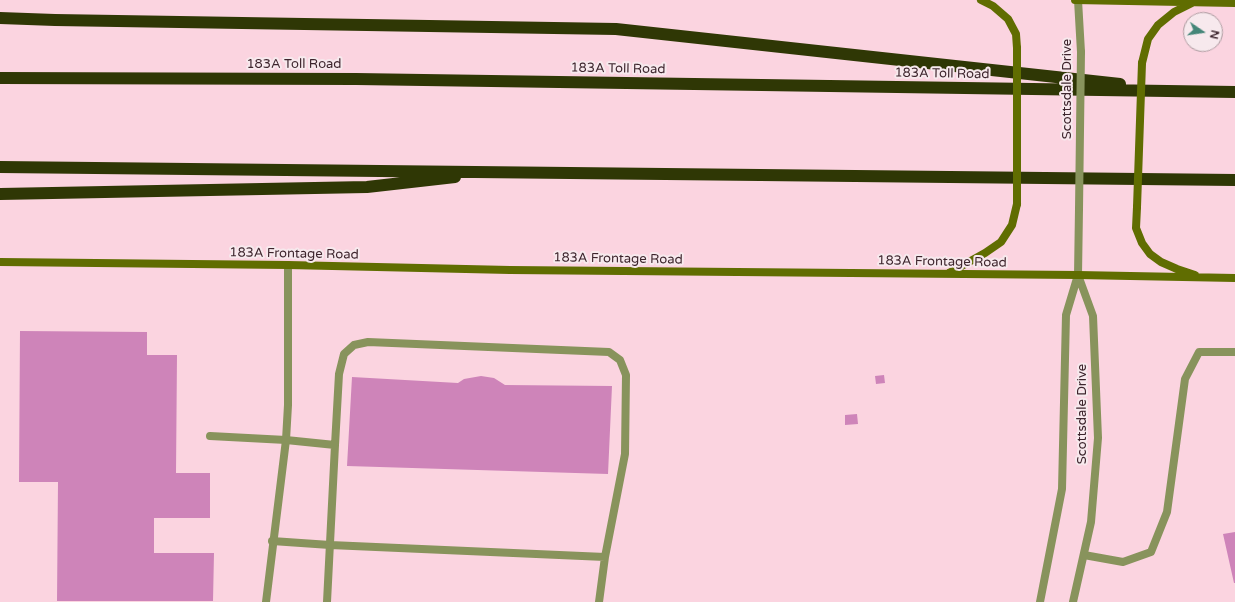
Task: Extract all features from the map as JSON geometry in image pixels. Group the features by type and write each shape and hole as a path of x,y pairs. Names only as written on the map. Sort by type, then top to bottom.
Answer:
{"highway":[{"path":"0,18 616,29 1193,92"},
{"name":"183A Toll Road","path":"0,78 356,79 1235,92"},
{"path":"0,167 505,171 1235,180"},
{"path":"0,194 367,187 505,171"}],"main road":[{"path":"948,274 985,253 1000,242 1012,225 1017,204 1016,34 1008,19 993,6 981,0"},
{"path":"1077,0 1235,3"},
{"path":"1192,2 1174,12 1158,25 1148,38 1142,63 1136,228 1142,243 1150,254 1177,269 1203,278"},
{"name":"183A Frontage Road","path":"0,262 288,265 502,270 1078,275 1235,278"}],"street":[{"name":"Scottsdale Drive","path":"1040,602 1062,489 1066,315 1078,275 1081,52 1077,0"},
{"path":"266,602 272,541 286,440 288,405 288,265"},
{"name":"Scottsdale Drive","path":"1073,602 1091,522 1098,438 1093,316 1078,275"},
{"path":"328,602 339,374 344,354 354,345 368,342 609,352 620,360 626,375 625,454 605,558 600,602"},
{"path":"1084,555 1123,562 1151,552 1167,512 1185,379 1199,352 1235,352"},
{"path":"210,436 286,440 335,445"},
{"path":"272,541 605,558"}],"building":[{"path":"20,331 147,332 147,355 177,355 176,473 210,473 210,518 154,518 154,553 214,553 213,601 57,601 58,482 19,482"},
{"path":"884,375 885,383 876,384 875,376"},
{"path":"481,376 494,378 505,385 612,386 608,474 347,466 352,377 458,383 464,379"},
{"path":"857,414 858,424 845,425 845,415"},
{"path":"1235,532 1235,583 1234,583 1223,534"}]}
